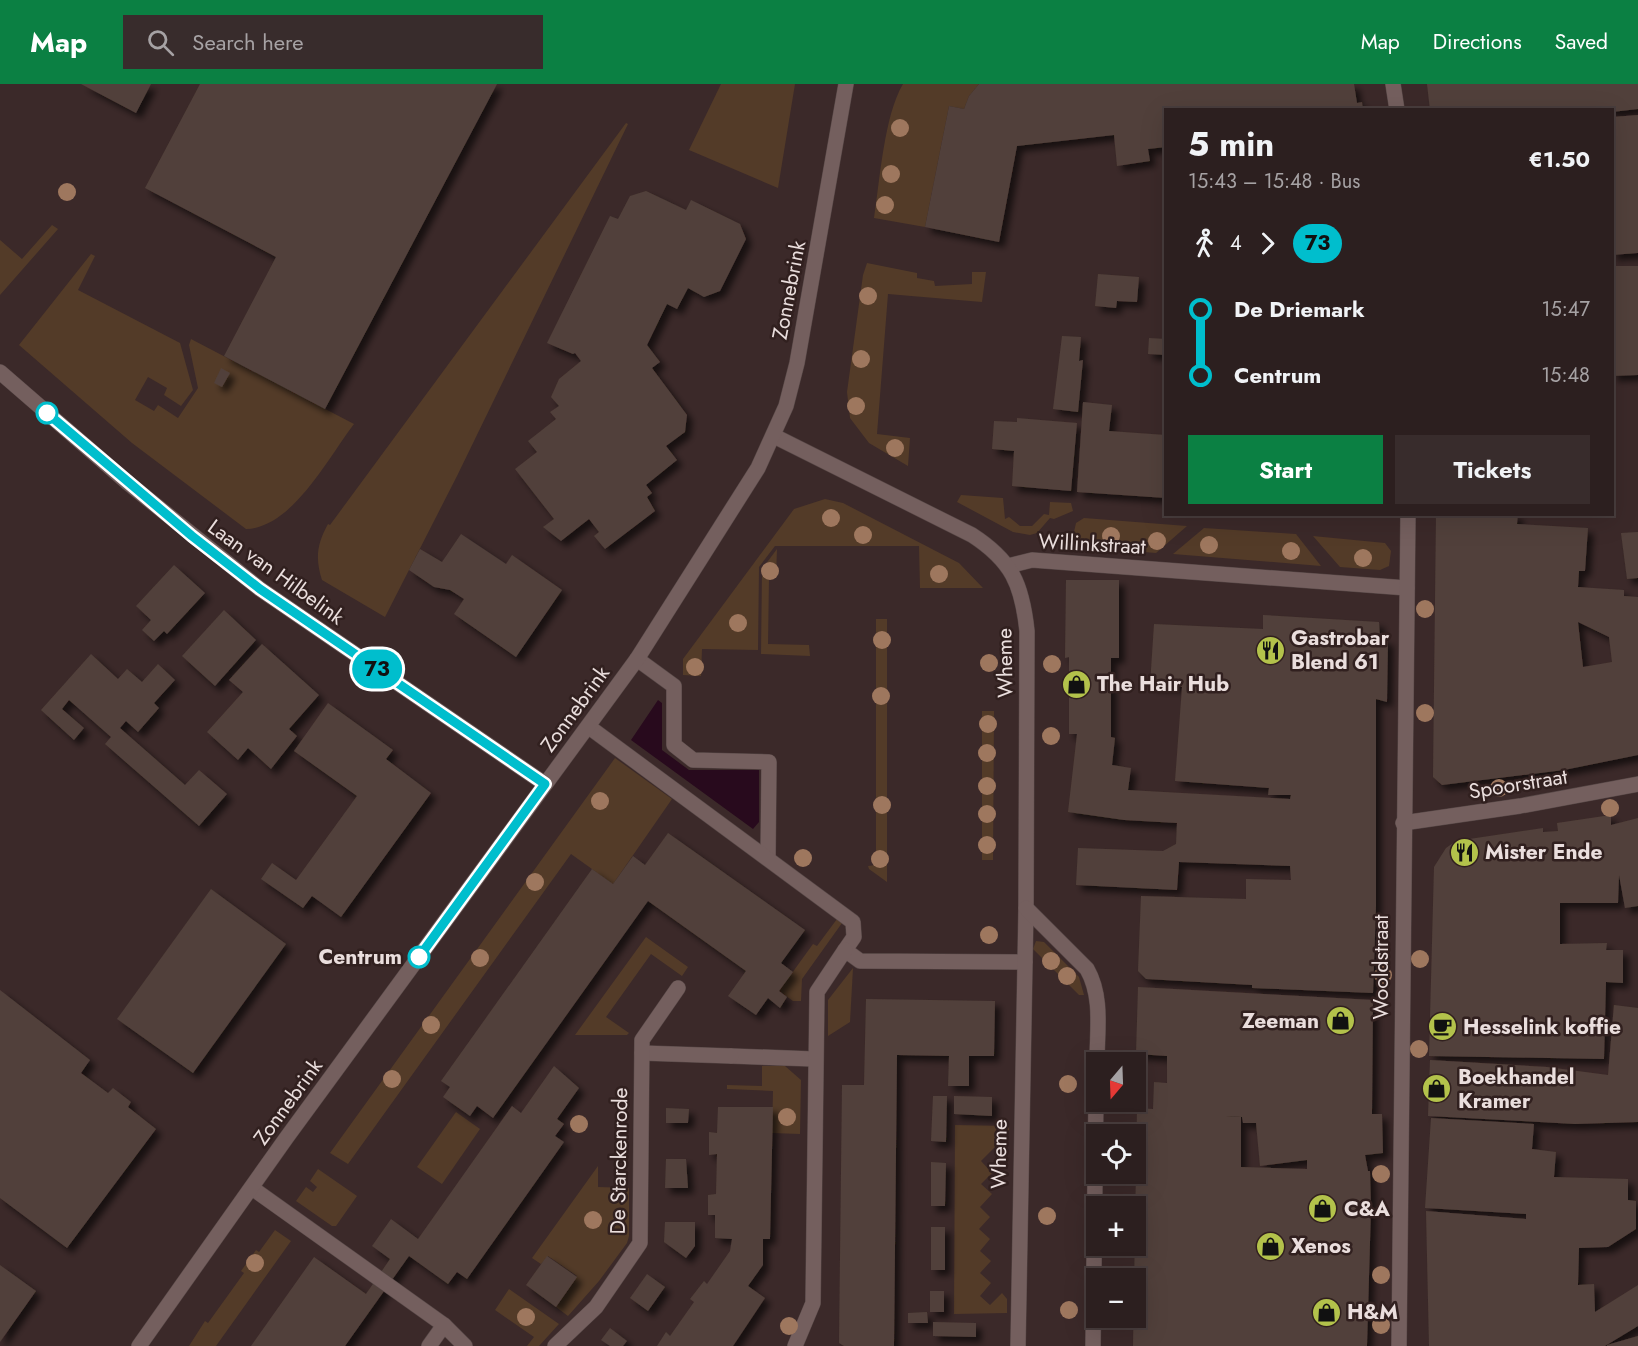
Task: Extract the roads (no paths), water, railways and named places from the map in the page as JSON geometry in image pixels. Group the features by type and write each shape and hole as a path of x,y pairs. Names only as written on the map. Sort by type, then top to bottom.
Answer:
{"street":[{"name":"Zonnebrink","path":"139,1346 545,784 589,727 637,659 741,499 774,436 797,363 846,84"},
{"path":"1393,84 1397,108"},
{"name":"Laan van Hilbelink","path":"0,372 128,483 260,589 545,784"},
{"path":"774,436 972,535 990,547 1008,566"},
{"name":"Wooldstraat","path":"1399,1346 1408,516"},
{"name":"Willinkstraat","path":"1008,566 1032,560 1407,588"},
{"name":"Wheme","path":"1008,566 1022,596 1027,631 1026,908 1018,1346"},
{"path":"637,659 674,686 674,745 693,760 770,762 768,858"},
{"path":"589,727 853,922 854,937 817,992 814,1059 813,1303 795,1346"},
{"name":"Spoorstraat","path":"1403,823 1531,804 1638,784"},
{"path":"1026,908 1087,969 1094,981 1098,994 1097,1052"},
{"path":"845,950 860,961 1025,962"},
{"name":"De Starckenrode","path":"555,1346 596,1307 640,1244 642,1040 678,988"},
{"path":"642,1053 814,1059"},
{"path":"1094,1346 1096,1112"},
{"path":"252,1188 444,1325 465,1346"},
{"path":"429,1346 444,1325"}],"place":[{"name":"Gastrobar Blend 61","path":"1270,650"},
{"name":"The Hair Hub","path":"1076,684"},
{"name":"Mister Ende","path":"1464,852"},
{"name":"Centrum","path":"419,957"},
{"name":"Zeeman","path":"1340,1021"},
{"name":"Hesselink koffie","path":"1442,1027"},
{"name":"Boekhandel Kramer","path":"1437,1089"},
{"name":"C&A","path":"1323,1209"},
{"name":"Xenos","path":"1270,1246"},
{"name":"H&M","path":"1326,1312"}]}
